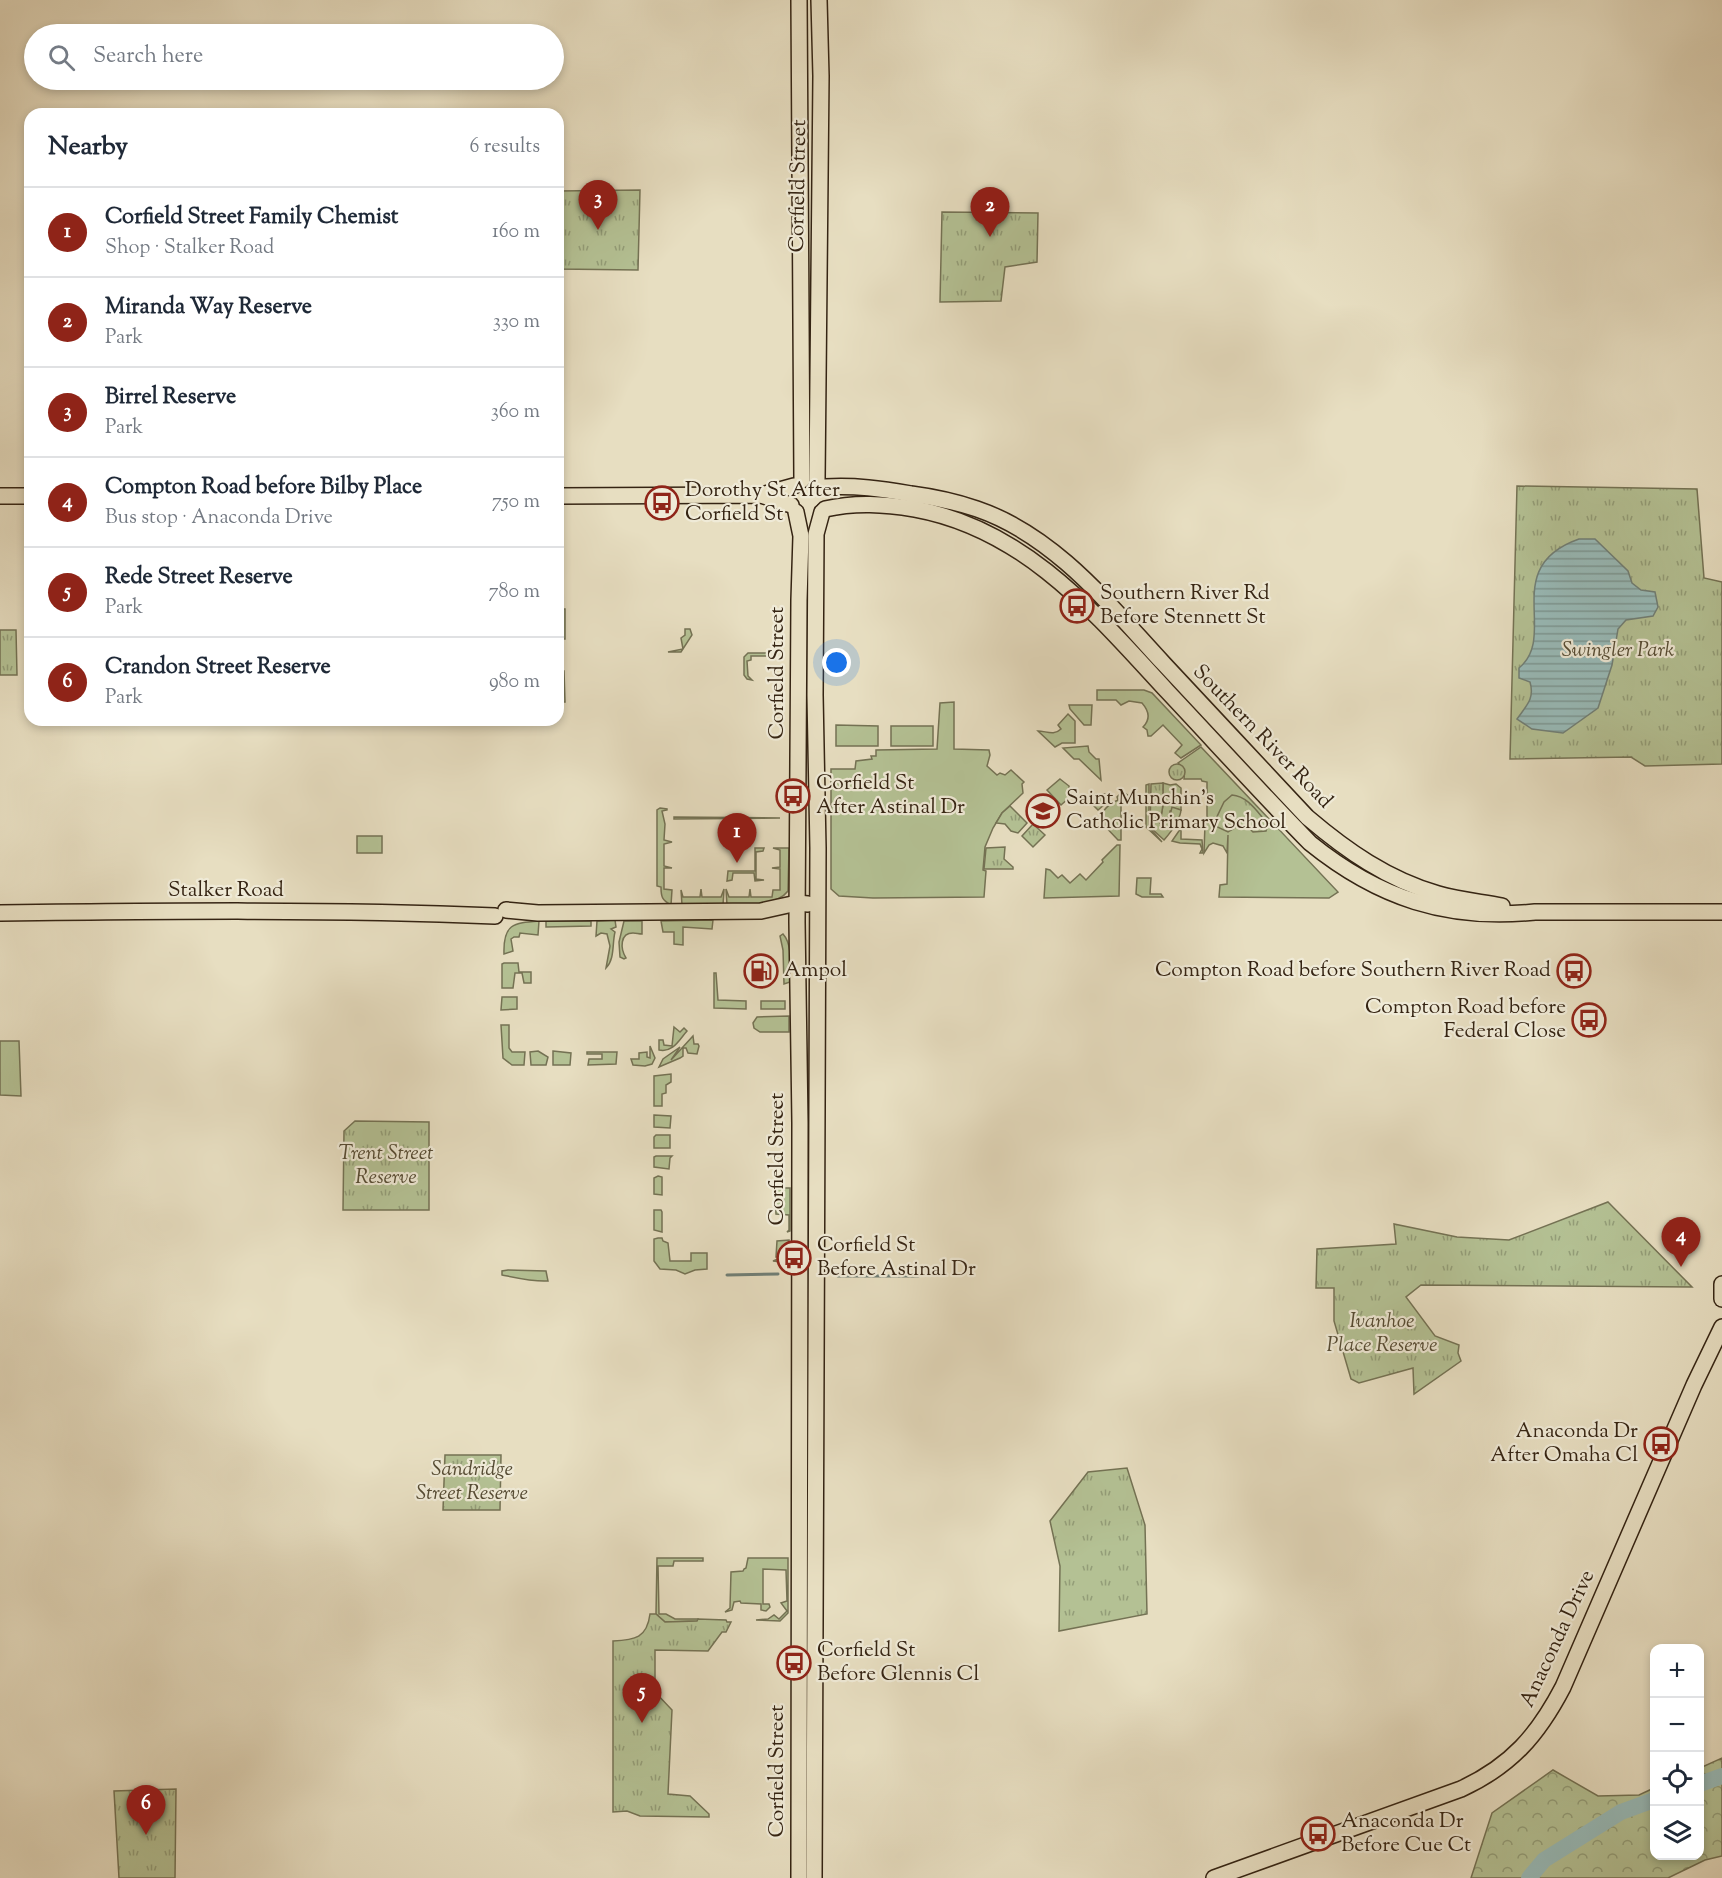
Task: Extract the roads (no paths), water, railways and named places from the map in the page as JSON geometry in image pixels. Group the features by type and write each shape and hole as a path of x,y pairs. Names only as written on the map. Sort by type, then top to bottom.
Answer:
{"main road":[{"name":"Corfield Street","path":"799,0 810,483"},
{"name":"Corfield Street","path":"810,483 821,76 819,0"},
{"name":"Southern River Road","path":"761,495 810,483 869,487 939,498 979,510 1008,523 1036,540 1081,575 1307,817 1339,845 1379,871 1407,884 1440,894 1535,912"},
{"path":"564,496 761,495 794,508 806,517 812,517 824,510 829,498 810,483 790,498 794,508"},
{"path":"0,496 24,496"},
{"name":"Southern River Road","path":"824,510 847,504 868,503 922,510 969,525 1012,545 1030,557 1081,602 1143,664 1310,843 1333,862 1381,890 1422,904 1451,910 1506,915 1535,912 1722,912"},
{"name":"Corfield Street","path":"794,508 801,536 798,600 797,922 800,1123 799,1878"},
{"name":"Corfield Street","path":"814,1878 816,534 824,510"},
{"name":"Stalker Road","path":"0,913 761,911 798,903 817,904"},
{"name":"Stalker Road","path":"761,911 797,922 817,922"},
{"path":"1722,1284 1722,1299"},
{"name":"Anaconda Drive","path":"1214,1878 1461,1789 1499,1768 1525,1744 1546,1719 1567,1679 1698,1375 1721,1332"}],"water":[{"path":"1579,539 1595,539 1628,571 1632,583 1641,590 1655,592 1658,607 1653,616 1626,620 1618,629 1612,665 1598,708 1563,733 1532,729 1517,719 1529,702 1531,693 1530,682 1519,678 1519,668 1530,654 1534,638 1535,583 1542,566 1555,551"}],"waterway":[{"path":"727,1275 778,1274"},
{"path":"838,1276 918,1276"},
{"path":"1704,1783 1722,1776"},
{"path":"1529,1878 1544,1860 1621,1812 1650,1801"}],"place":[{"name":"Birrel Reserve","path":"598,230"},
{"name":"Miranda Way Reserve","path":"990,237"},
{"name":"Dorothy St After Corfield St","path":"662,503"},
{"name":"Southern River Rd Before Stennett St","path":"1077,606"},
{"name":"Corfield St After Astinal Dr","path":"793,796"},
{"name":"Saint Munchin’s Catholic Primary School","path":"1043,811"},
{"name":"Corfield Street Family Chemist","path":"737,863"},
{"name":"Ampol","path":"761,971"},
{"name":"Compton Road before Southern River Road","path":"1574,971"},
{"name":"Compton Road before Federal Close","path":"1589,1020"},
{"name":"Corfield St Before Astinal Dr","path":"794,1258"},
{"name":"Compton Road before Bilby Place","path":"1681,1267"},
{"name":"Anaconda Dr After Omaha Cl","path":"1661,1444"},
{"name":"Corfield St Before Glennis Cl","path":"794,1663"},
{"name":"Rede Street Reserve","path":"642,1723"},
{"name":"Anaconda Dr Before Cue Ct","path":"1318,1834"},
{"name":"Crandon Street Reserve","path":"146,1835"}],"park label":[{"name":"Swingler Park","path":"1618,651"},
{"name":"Trent Street Reserve","path":"386,1166"},
{"name":"Ivanhoe Place Reserve","path":"1382,1334"},
{"name":"Sandridge Street Reserve","path":"472,1482"}]}
